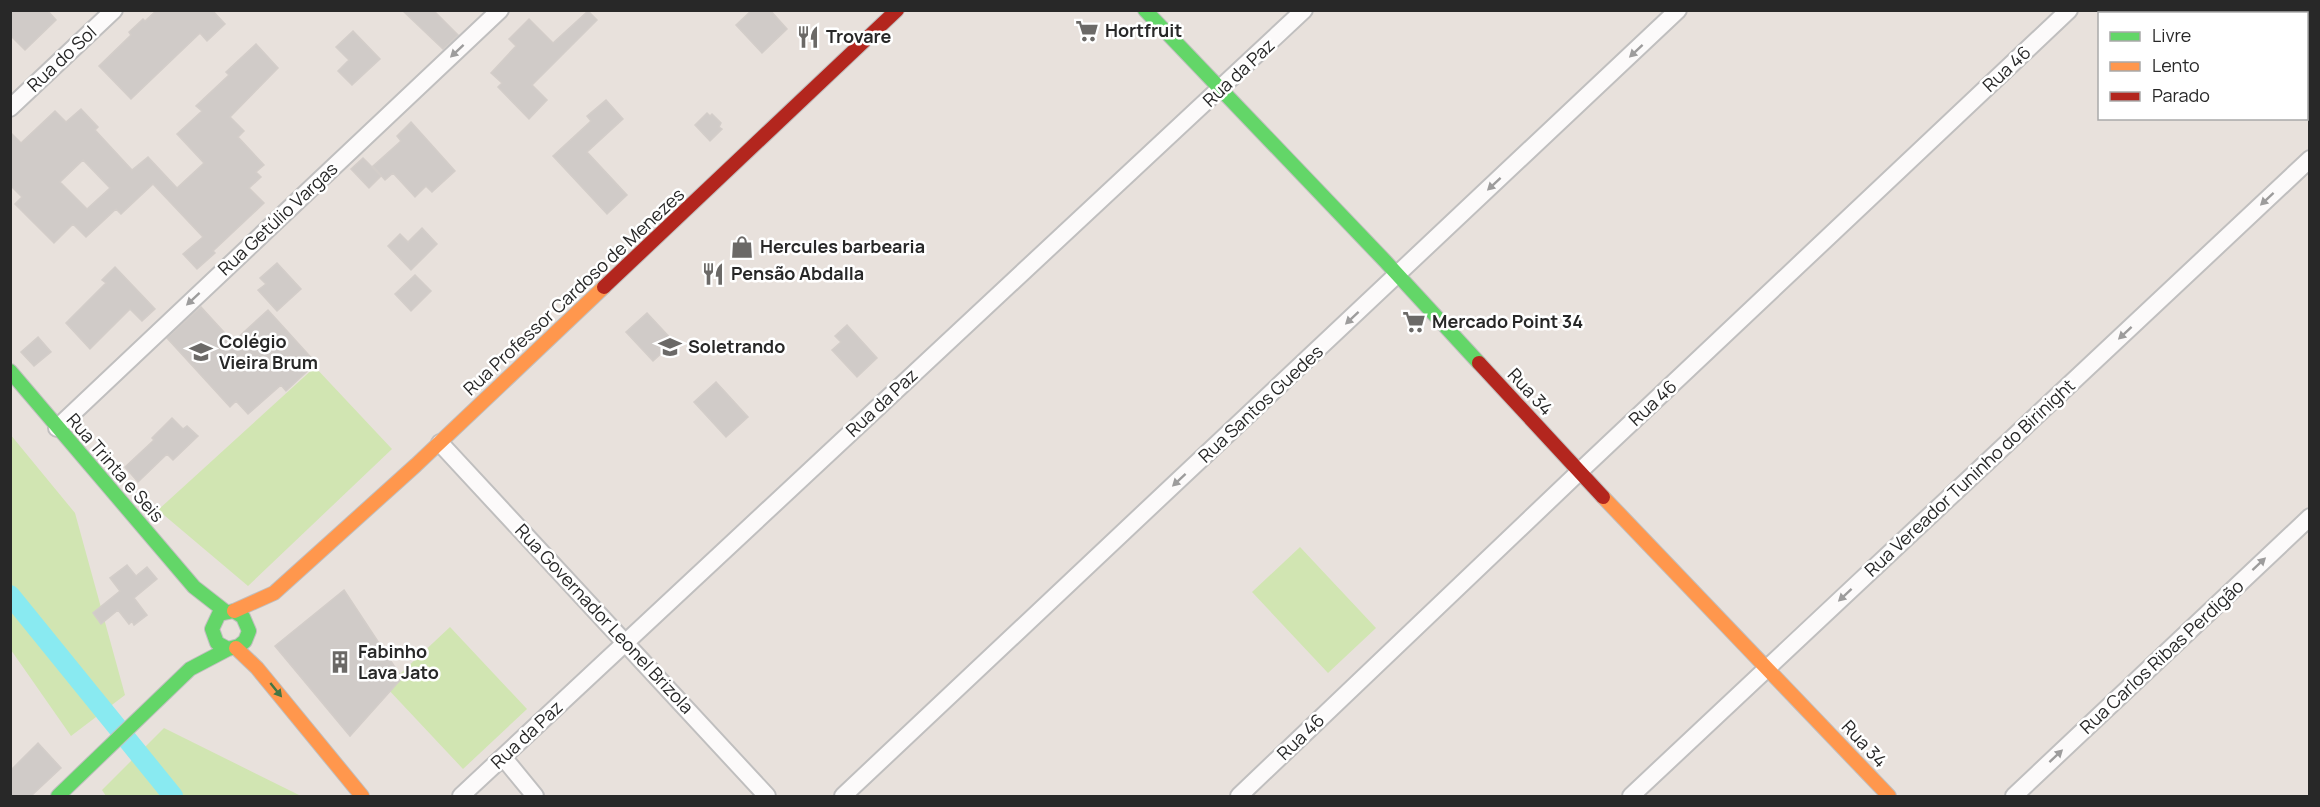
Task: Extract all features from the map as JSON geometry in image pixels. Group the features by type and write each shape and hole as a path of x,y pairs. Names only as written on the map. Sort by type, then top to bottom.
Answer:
{"street":[{"name":"Rua do Sol","path":"10,108 114,10"},
{"name":"Rua Getúlio Vargas","path":"57,428 500,10"},
{"name":"Rua Professor Cardoso de Menezes","path":"190,669 245,641 272,595 440,442 897,10"},
{"name":"Rua 34","path":"1145,10 1397,275 1579,472 1889,796"},
{"name":"Rua da Paz","path":"460,796 1221,90 1304,10"},
{"name":"Rua Santos Guedes","path":"843,796 1678,10"},
{"name":"Rua 46","path":"1239,796 2069,10"},
{"name":"Rua Vereador Tuninho do Birinight","path":"1631,796 2310,159"},
{"name":"Rua Trinta e Seis","path":"10,371 194,587 230,612"},
{"name":"Rua Governador Leonel Brizola","path":"440,442 767,796"},
{"name":"Rua Carlos Ribas Perdigão","path":"2014,796 2310,517"},
{"name":"Rua Trinta e Seis","path":"194,587 208,620"},
{"name":"Rua Professor Cardoso de Menezes","path":"58,796 190,669 202,646 208,620 272,595"},
{"path":"230,612 246,620 249,631"},
{"path":"208,620 215,641 221,646 232,648 257,668 362,796"},
{"path":"503,757 535,796"}],"green space":[{"path":"315,367 392,449 248,586 158,510"},
{"path":"10,434 75,513 125,695 71,736 11,650"},
{"path":"1300,547 1376,628 1328,673 1252,592"},
{"path":"450,627 527,709 463,769 386,687"},
{"path":"164,728 301,796 106,796 102,790"}],"building":[{"path":"10,10 47,10 56,20 25,50 10,35"},
{"path":"157,10 212,10 225,24 207,41 200,33 131,99 99,66 131,35 129,32"},
{"path":"402,10 433,10 458,35 443,49"},
{"path":"752,10 770,10 787,29 762,53 736,25"},
{"path":"588,11 597,20 532,85 547,100 529,119 498,87 502,83 491,73 516,46 509,39 529,19 553,43"},
{"path":"353,31 380,59 352,85 338,71 349,60 336,47"},
{"path":"256,44 278,68 230,117 244,131 238,137 264,165 256,172 261,177 249,188 264,203 197,269 183,254 203,237 153,184 121,214 116,209 86,237 73,224 54,243 15,204 22,197 10,185 10,132 21,143 55,111 66,122 81,109 98,127 95,130 132,170 148,157 177,188 204,163 177,134 202,111 196,106 229,75 226,72","holes":["83,160 110,188 87,209 60,182"]},
{"path":"606,100 623,119 587,152 627,195 607,214 553,156 591,121 587,116"},
{"path":"707,113 710,116 712,114 721,123 719,127 722,129 710,141 695,125"},
{"path":"411,122 455,171 432,192 426,186 415,197 393,173 385,180 373,166 401,141 397,136"},
{"path":"363,158 381,176 369,188 351,169"},
{"path":"422,228 437,244 411,270 388,246 400,234 408,242"},
{"path":"277,263 301,289 277,311 258,290 266,284 260,278"},
{"path":"115,267 155,309 142,321 130,309 90,349 66,323 106,283 102,280"},
{"path":"415,275 431,291 411,311 395,294"},
{"path":"201,307 233,342 268,310 316,363 286,391 281,385 248,414 236,401 230,407 167,338"},
{"path":"647,313 674,342 653,361 626,332"},
{"path":"847,325 877,358 857,377 832,350 841,342 835,336"},
{"path":"38,337 51,352 34,366 21,352"},
{"path":"716,382 748,417 726,437 694,402"},
{"path":"172,418 183,429 187,426 198,436 173,460 167,454 138,482 125,467 154,440 152,438"},
{"path":"127,565 136,576 147,567 157,579 134,598 147,615 134,625 132,621 129,624 118,610 101,624 93,613 120,591 110,578"},
{"name":"Fabinho Lava Jato","path":"344,590 402,678 350,736 275,646"},
{"path":"38,743 61,768 31,796 10,796 10,771"}],"waterway":[{"path":"10,595 173,796"}],"traffic: fast":[{"path":"1145,10 1385,261 1479,363"},
{"path":"10,371 194,587 226,612"},
{"path":"58,796 190,669 245,641 249,631 243,617 234,611 219,614 212,629 217,643 228,649"}],"traffic: slow":[{"path":"234,611 274,593 416,465 604,287"},
{"path":"1603,497 1889,796"},
{"path":"236,648 257,668 362,796"}],"traffic: jam":[{"path":"604,287 897,10"},
{"path":"1479,363 1603,497"}],"place":[{"name":"Hortfruit","path":"1087,31"},
{"name":"Trovare","path":"808,37"},
{"name":"Hercules barbearia","path":"742,247"},
{"name":"Pensão Abdalla","path":"713,274"},
{"name":"Mercado Point 34","path":"1414,322"},
{"name":"Soletrando","path":"670,347"},
{"name":"Colégio Vieira Brum","path":"201,352"},
{"name":"Fabinho Lava Jato","path":"340,662"}]}
